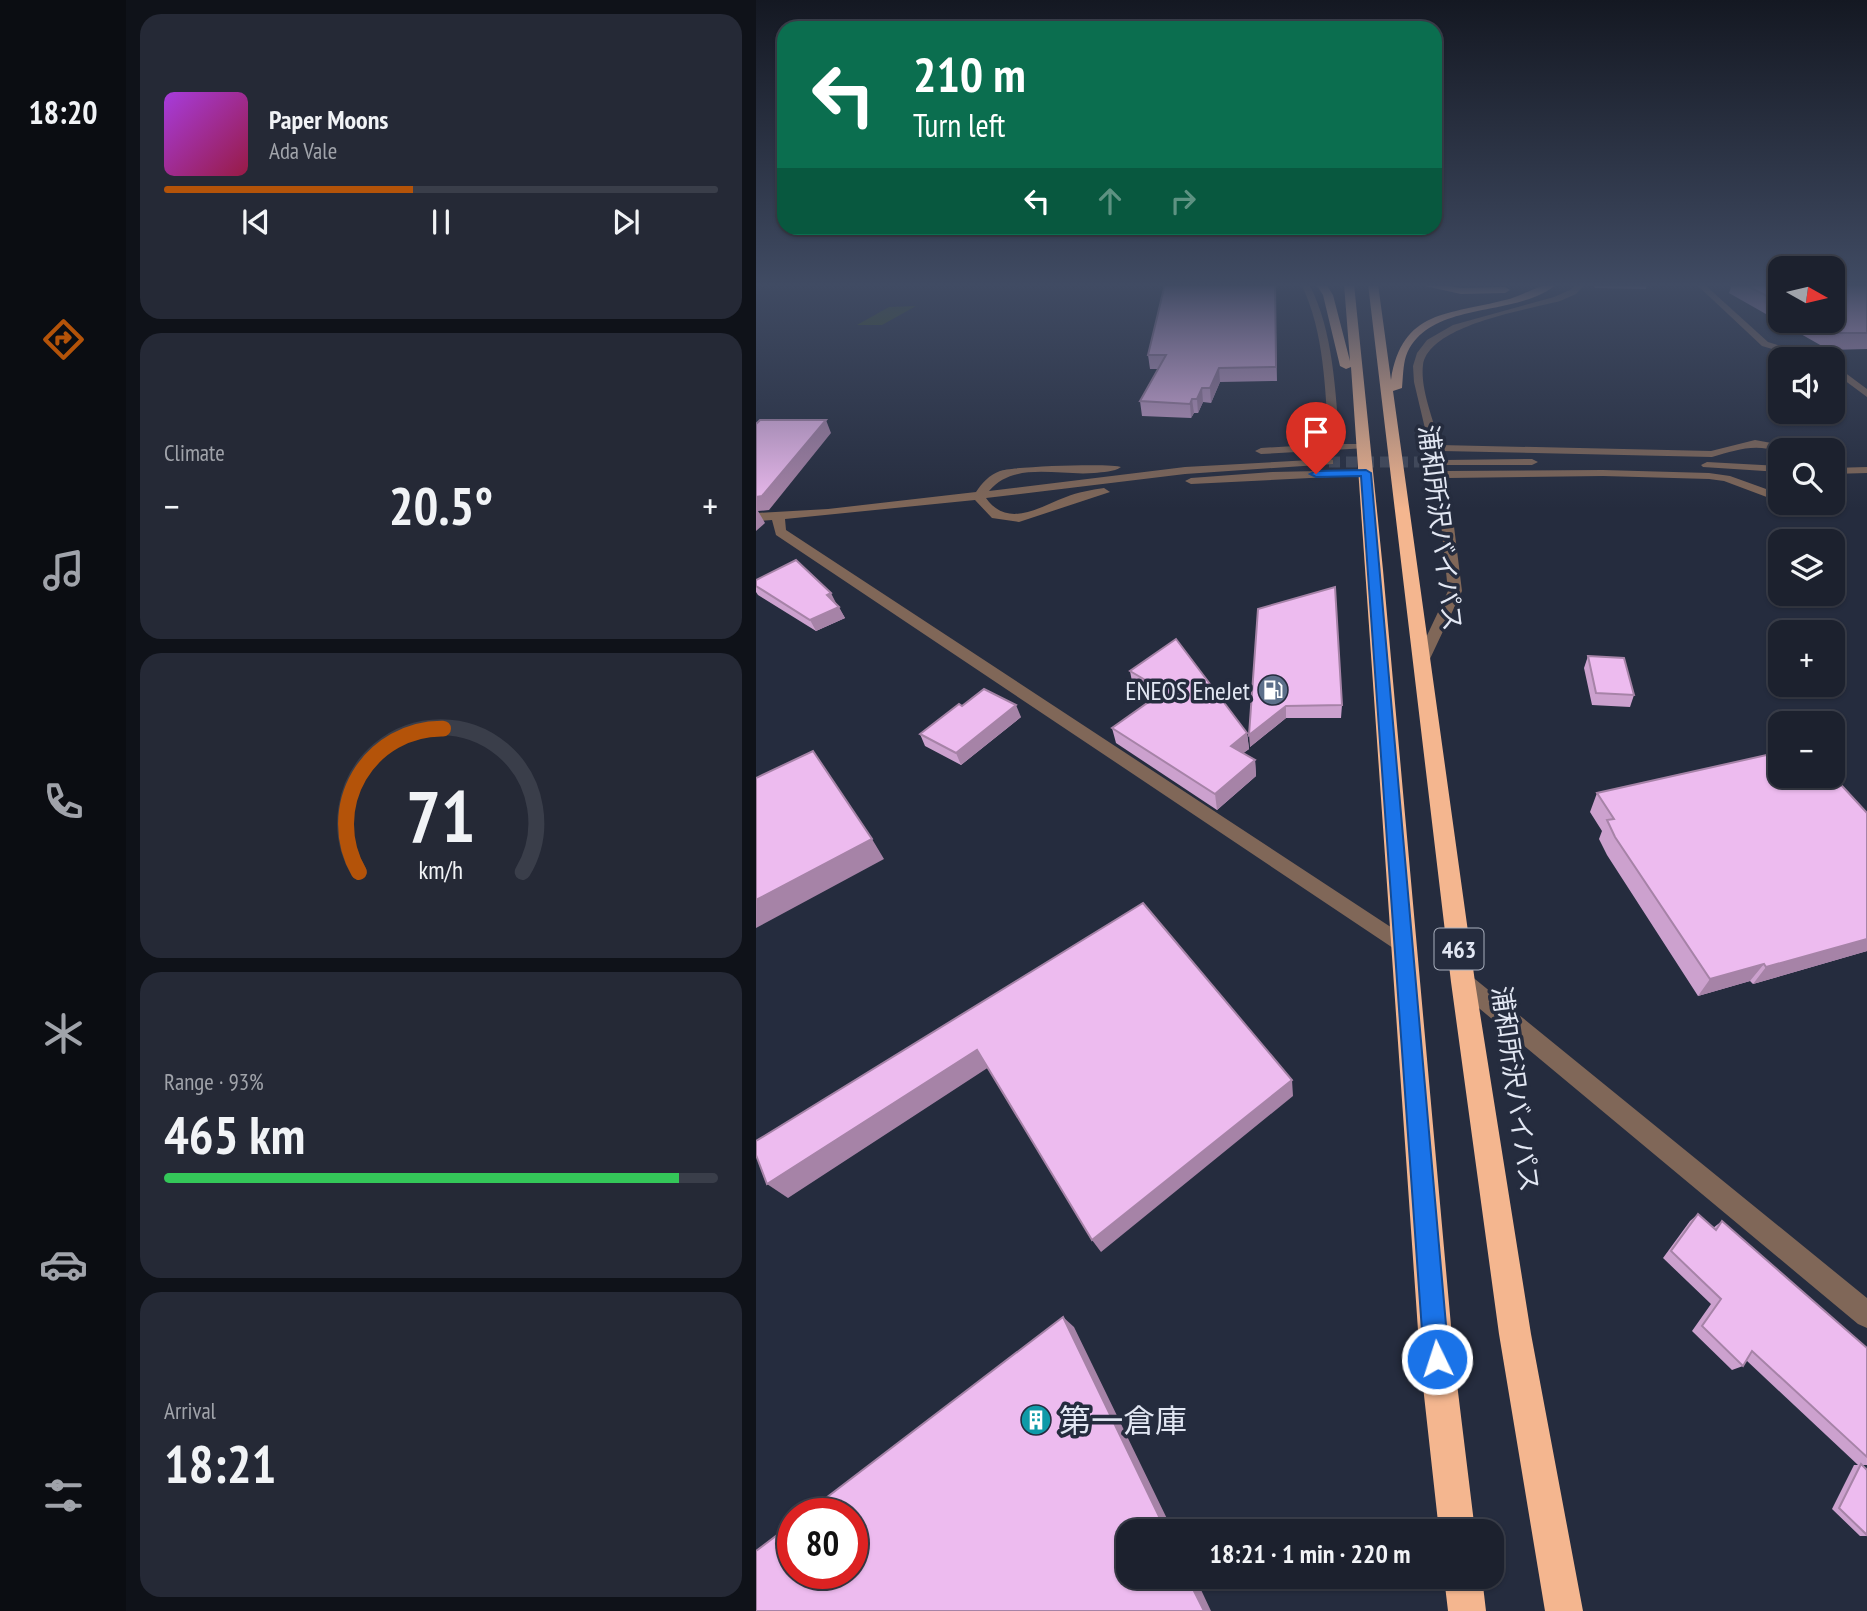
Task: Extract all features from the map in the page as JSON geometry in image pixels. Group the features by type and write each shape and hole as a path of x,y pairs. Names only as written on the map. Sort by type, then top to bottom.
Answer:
{"highway":[{"path":"1344,359 1363,441"},
{"name":"463","path":"1356,359 1437,1359 1456,1519"},
{"name":"浦和所沢バイパス","path":"1382,359 1463,982 1516,1334 1564,1611"},
{"path":"1399,359 1396,369 1404,475 1404,531"},
{"path":"1464,1589 1467,1611"}],"street":[{"path":"1324,359 1335,448"},
{"path":"1420,359 1419,383 1442,475 1455,591 1420,663"},
{"path":"1845,376 1867,394"},
{"path":"1250,452 1335,448 1363,441"},
{"path":"1436,448 1712,454 1746,442 1768,444"},
{"path":"979,496 986,483 1020,468 1098,470 1200,456"},
{"path":"756,517 979,496 1252,463 1329,462"},
{"path":"1448,462 1636,463 1768,469"},
{"path":"1845,471 1867,470"},
{"path":"979,496 986,510 992,515 1018,519 1076,497 1101,492 1217,478 1366,473"},
{"path":"1442,475 1614,473 1709,476 1726,478 1768,494"},
{"path":"778,516 780,532 1405,947"},
{"path":"1463,982 1867,1315"}],"building":[{"path":"1164,359 1276,359 1276,367 1219,368 1210,388 1202,388 1197,399 1192,399 1190,404 1140,401"},
{"path":"760,420 826,420 762,496 756,497 756,424"},
{"path":"796,560 831,593 827,595 839,607 810,620 756,586 756,580"},
{"path":"1335,587 1342,705 1286,706 1249,735 1258,609"},
{"path":"1176,639 1247,733 1231,746 1255,760 1215,794 1112,728 1164,691 1130,671"},
{"path":"1588,656 1624,658 1634,695 1596,693"},
{"path":"984,689 1016,705 956,753 920,734 959,704 962,706"},
{"path":"813,751 872,839 756,900 756,778"},
{"path":"1768,755 1768,788 1844,788 1867,813 1867,939 1766,967 1764,964 1710,979 1615,837 1607,820 1614,819 1597,793"},
{"path":"1143,903 1292,1080 1092,1240 977,1050 767,1184 756,1155 756,1141"},
{"path":"1698,1214 1716,1230 1722,1221 1867,1348 1867,1457 1752,1351 1743,1366 1702,1326 1721,1299 1671,1251"},
{"name":"第一倉庫","path":"1063,1317 1160,1519 1116,1519 1116,1589 1193,1589 1204,1611 756,1611 756,1551 777,1535 777,1589 868,1589 868,1498 826,1498"},
{"path":"1861,1464 1867,1470 1867,1535 1839,1508"}],"tunnel":[{"path":"1329,462 1448,462"}],"place":[{"name":"ENEOS EneJet","path":"1273,690"},
{"name":"第一倉庫","path":"1036,1420"}],"route":[{"path":"1316,474 1366,473 1437,1359"}]}
